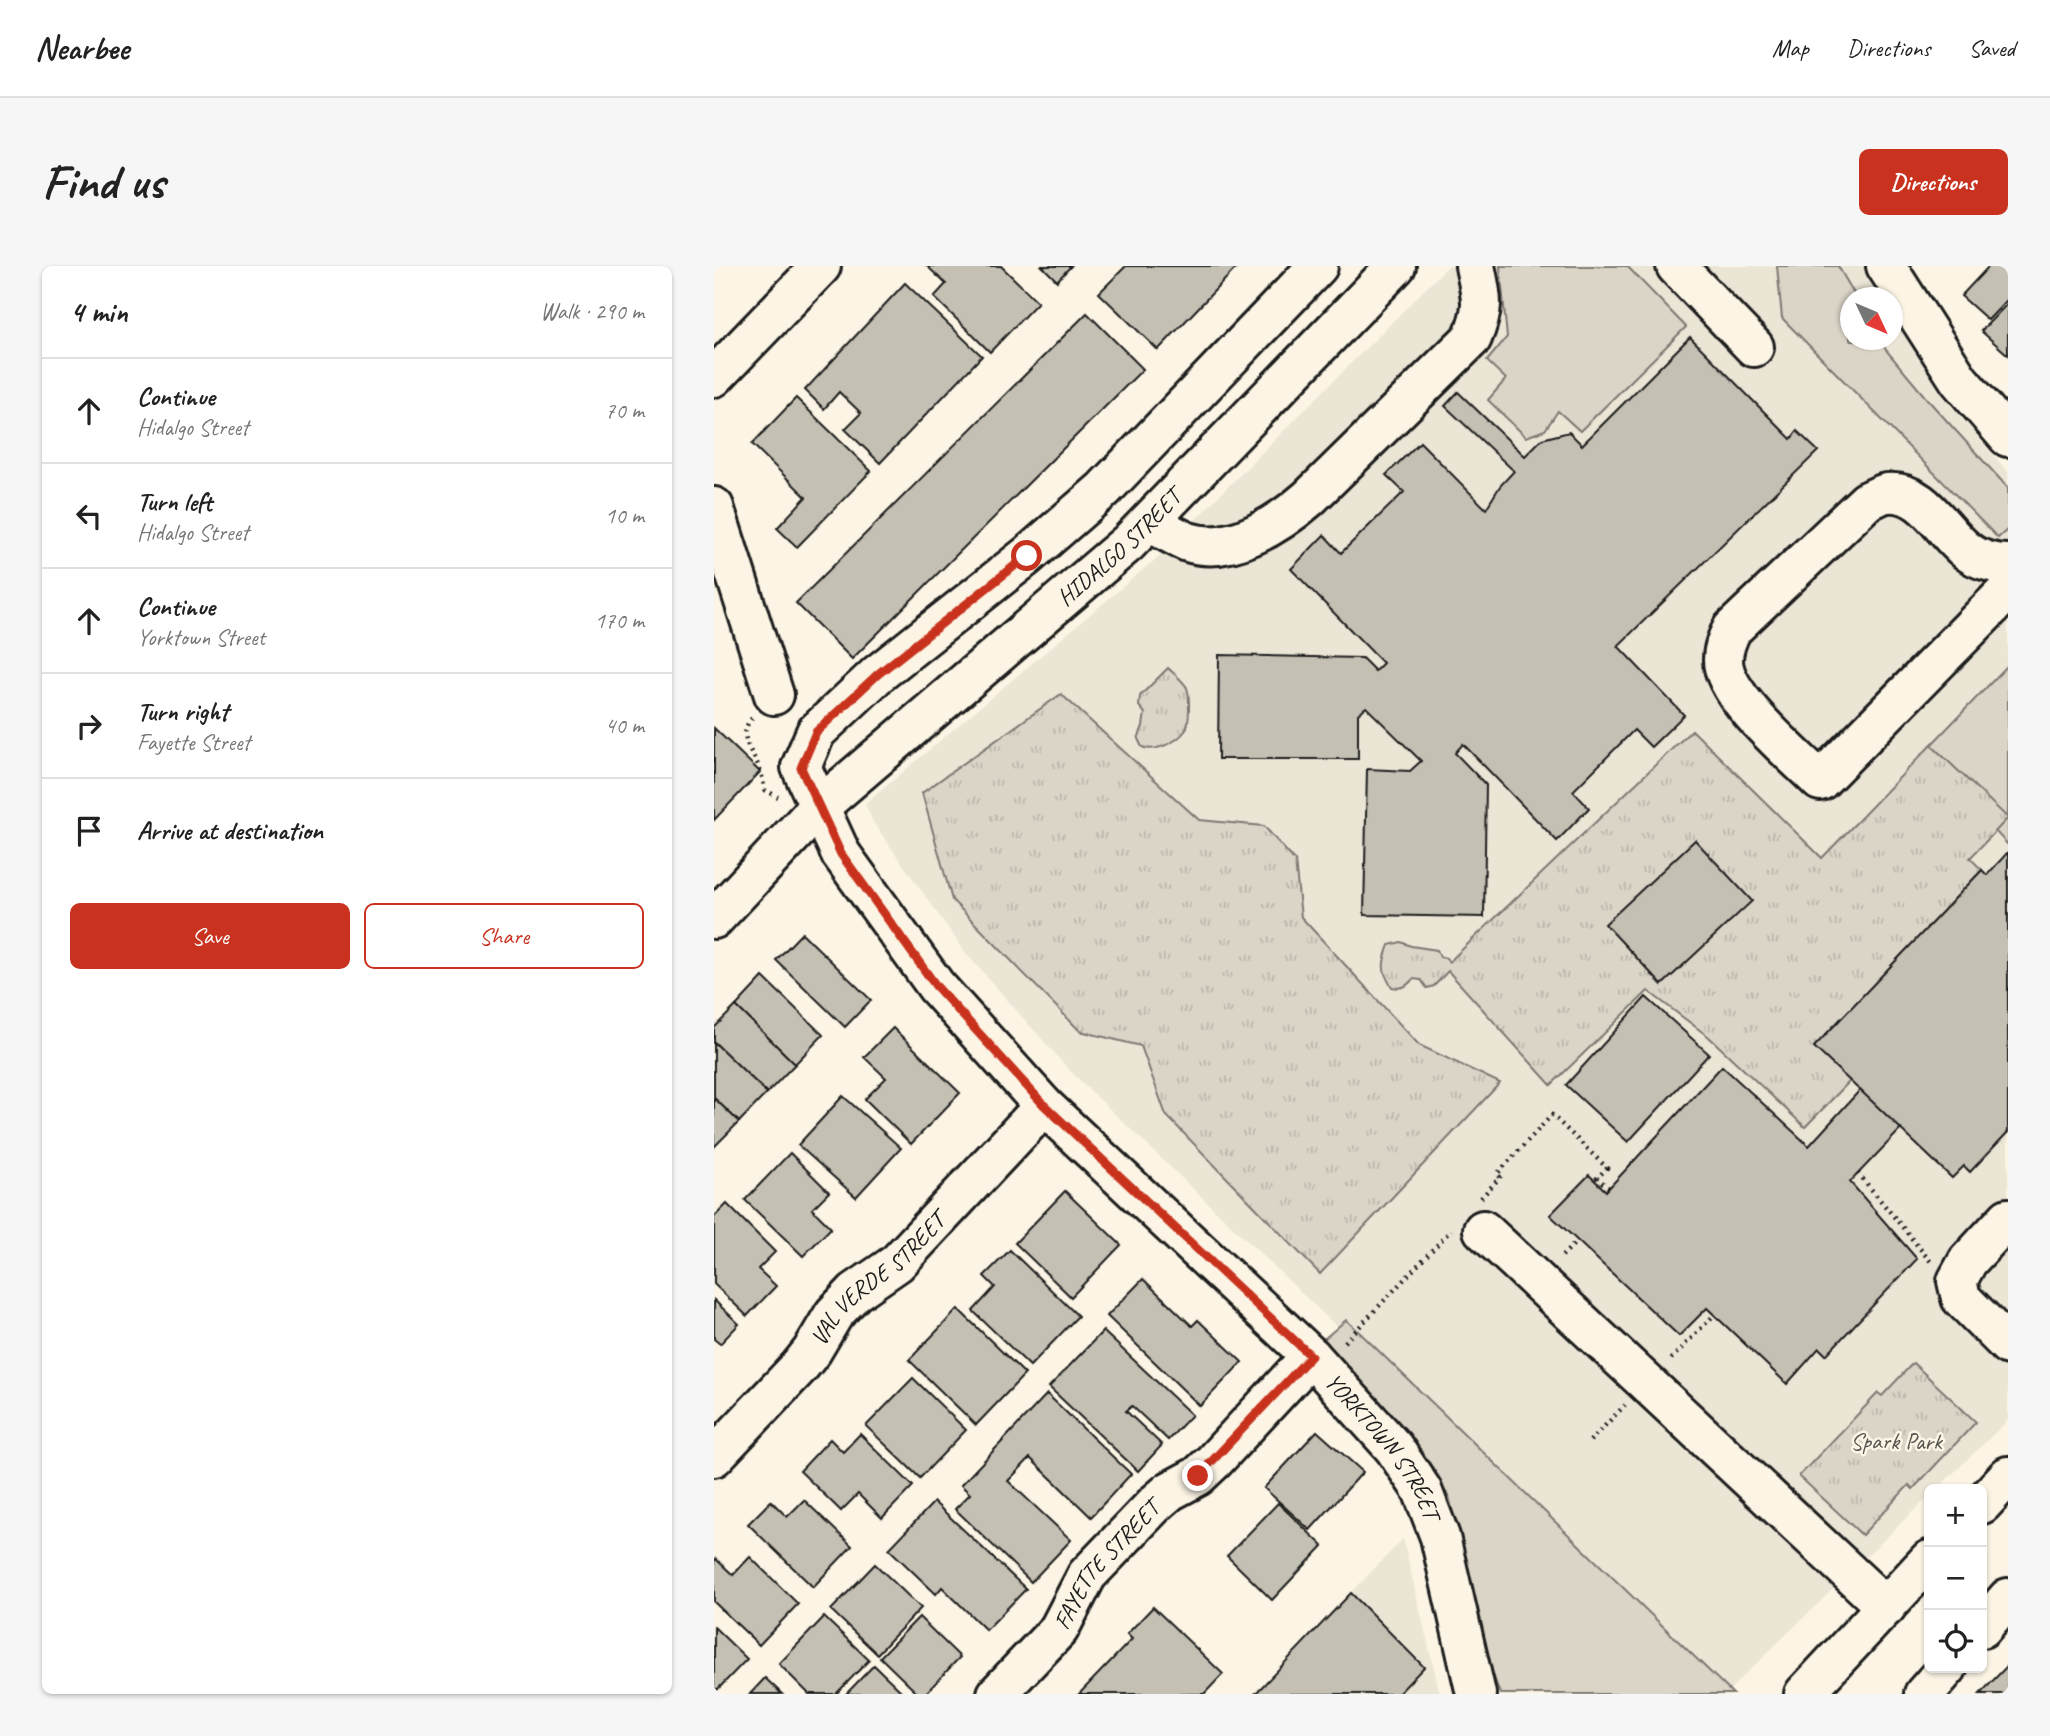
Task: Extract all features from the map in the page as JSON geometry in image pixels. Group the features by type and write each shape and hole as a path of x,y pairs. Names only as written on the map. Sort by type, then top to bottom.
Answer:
{"street":[{"path":"714,377 821,266"},
{"path":"818,808 801,768 816,732 878,674 1027,556 1104,489 1318,266"},
{"name":"HIDALGO STREET","path":"714,919 818,808 1128,543 1396,266"},
{"path":"1149,522 1190,542 1221,544 1260,533 1284,519 1309,498 1472,338 1480,317 1482,299 1475,266"},
{"path":"1675,266 1754,347"},
{"path":"1886,266 1959,380 2008,437"},
{"path":"2008,564 1980,559 1967,552 1919,502 1903,495 1886,493 1867,501 1732,629 1725,644 1723,662 1728,681 1759,721 1820,781 2008,590"},
{"path":"714,507 774,695"},
{"name":"YORKTOWN STREET","path":"818,808 841,854 936,986 1044,1105 1311,1356 1394,1448 1422,1490 1440,1537 1476,1694"},
{"name":"VAL VERDE STREET","path":"714,1457 800,1366 834,1314 855,1292 897,1263 1044,1105"},
{"path":"2008,1218 1968,1261 1957,1281 1961,1298 2008,1345"},
{"path":"1483,1230 1886,1607"},
{"name":"FAYETTE STREET","path":"997,1694 1059,1629 1087,1575 1156,1503 1170,1491 1198,1476 1311,1356"},
{"path":"1987,1498 2008,1475"},
{"path":"1804,1694 1924,1565"},
{"path":"1987,1623 2008,1598"},
{"path":"1924,1694 1943,1673"}],"path":[{"path":"774,695 748,723 744,741 761,770 765,790 781,799"},
{"path":"1858,1173 1939,1272"},
{"path":"1562,1256 1577,1241"},
{"path":"1661,1368 1714,1315"},
{"path":"1590,1441 1630,1399"}],"shaded area":[{"path":"1448,266 1863,266 1876,287 1840,287 1840,350 1903,350 1903,331 1942,395 2008,472 2008,1420 1942,1484 1924,1484 1924,1501 1725,1694 1455,1482 1335,1325 1070,1071 965,952 873,822 865,804 1157,558"},
{"path":"1403,1539 1440,1694 1255,1694 1351,1593"}],"green space":[{"path":"1500,266 1627,266 1686,327 1580,431 1558,411 1545,430 1526,437 1488,400 1506,379 1487,361 1507,337"},
{"path":"1777,266 1838,266 1850,287 1840,287 1840,350 1886,350 2008,488 2008,529 1998,538 1782,318"},
{"path":"2008,665 2008,845 1995,831 2007,818 1931,745"},
{"path":"1168,668 1187,688 1187,728 1177,739 1165,745 1153,749 1142,747 1138,739 1145,713 1139,706 1140,696"},
{"path":"1061,694 1199,820 1264,826 1295,861 1301,917 1419,1045 1500,1083 1320,1274 1166,1115 1141,1046 1080,1031 952,900 922,793"},
{"path":"1692,730 1822,858 1931,745 2008,818 1970,858 1982,870 1814,1047 1850,1081 1805,1127 1709,1037 1648,991 1551,1085 1448,971 1434,986 1427,988 1421,980 1413,979 1399,988 1392,987 1384,971 1389,945 1401,942 1437,950 1440,957 1449,962"},
{"path":"1346,1320 1733,1694 1500,1694 1484,1649 1449,1496 1324,1339"},
{"name":"Spark Park","path":"1913,1363 1976,1422 1913,1489 1909,1485 1862,1535 1799,1476 1878,1393 1882,1396"}],"building":[{"path":"927,266 1001,266 1038,302 990,352 934,297 946,284"},
{"path":"1042,266 1071,266 1057,281"},
{"path":"1126,266 1238,266 1158,350 1099,293"},
{"path":"1989,266 2008,266 2008,299 1988,320 1961,296"},
{"path":"905,283 982,356 880,463 845,429 861,413 839,392 824,409 805,390"},
{"path":"2008,303 2008,355 1981,331"},
{"path":"1087,313 1143,369 852,659 796,603"},
{"path":"1690,337 1791,439 1797,431 1818,451 1618,646 1684,715 1651,747 1634,730 1573,791 1589,808 1557,841 1463,744 1455,753 1486,785 1484,917 1364,915 1367,769 1410,771 1421,761 1366,707 1358,714 1358,759 1218,759 1219,655 1362,658 1375,671 1383,663 1291,569 1324,535 1341,553 1404,492 1386,475 1420,442 1486,509 1500,486 1514,471 1445,406 1458,392 1525,456 1542,439 1569,432 1582,445"},
{"path":"796,398 871,471 797,547 777,528 806,497 752,444"},
{"path":"714,728 760,772 714,820"},
{"path":"1695,840 1752,901 1662,985 1605,924"},
{"path":"2008,852 2008,1132 1970,1172 1964,1166 1952,1178 1814,1047 1982,870 1987,875"},
{"path":"802,933 871,1000 845,1027 776,960"},
{"path":"763,977 823,1035 795,1064 736,1006"},
{"path":"1646,997 1709,1054 1628,1142 1566,1085"},
{"path":"736,1006 795,1064 767,1093 714,1042 714,1028"},
{"path":"893,1028 960,1093 911,1144 865,1099 886,1078 864,1057"},
{"path":"714,1042 767,1093 739,1122 714,1098"},
{"path":"1722,1066 1809,1146 1860,1090 1901,1129 1850,1182 1917,1259 1826,1355 1819,1348 1787,1384 1707,1308 1679,1336 1550,1215 1589,1175 1606,1191"},
{"path":"843,1096 901,1148 856,1197 798,1145"},
{"path":"714,1098 739,1122 714,1147"},
{"path":"790,1153 829,1192 812,1209 831,1228 803,1256 745,1200"},
{"path":"1065,1191 1121,1245 1071,1297 1015,1243"},
{"path":"727,1204 775,1252 758,1269 776,1286 747,1316 714,1284 714,1217"},
{"path":"1010,1250 1078,1316 1030,1366 973,1311 995,1287 984,1276"},
{"path":"1143,1279 1192,1326 1198,1320 1242,1362 1200,1406 1107,1316"},
{"path":"714,1300 739,1324 720,1344 714,1339"},
{"path":"958,1309 1025,1374 976,1425 909,1360"},
{"path":"1103,1331 1192,1415 1168,1440 1132,1406 1126,1411 1162,1445 1138,1471 1049,1387"},
{"path":"913,1378 966,1430 920,1478 866,1426"},
{"path":"1047,1394 1131,1474 1091,1517 1030,1458 1008,1481 1071,1540 1031,1582 955,1509 970,1494 961,1485"},
{"path":"1317,1431 1363,1472 1310,1530 1264,1488"},
{"path":"860,1434 913,1486 882,1518 858,1494 841,1511 800,1471 830,1439 843,1452"},
{"path":"804,1500 852,1546 813,1587 748,1524 771,1501 787,1517"},
{"path":"934,1502 1026,1589 986,1630 942,1587 936,1594 889,1549"},
{"path":"1278,1503 1323,1546 1272,1600 1227,1556"},
{"path":"750,1557 798,1604 759,1645 714,1602 714,1561 716,1559 733,1575"},
{"path":"875,1564 921,1608 877,1654 831,1610"},
{"path":"1351,1593 1424,1667 1398,1694 1255,1694"},
{"path":"1153,1607 1223,1674 1204,1694 1079,1694 1132,1639 1127,1634"},
{"path":"824,1617 869,1660 836,1694 809,1694 779,1664"},
{"path":"919,1617 960,1657 925,1694 918,1694 880,1657"},
{"path":"714,1627 747,1659 717,1690 714,1687"},
{"path":"874,1665 904,1694 846,1694"},
{"path":"2008,1665 2008,1694 1980,1694"},
{"path":"765,1678 782,1694 750,1694"}],"route":[{"path":"1027,556 878,674 816,732 801,768 841,854 936,986 1044,1105 1311,1356 1198,1476"}]}
